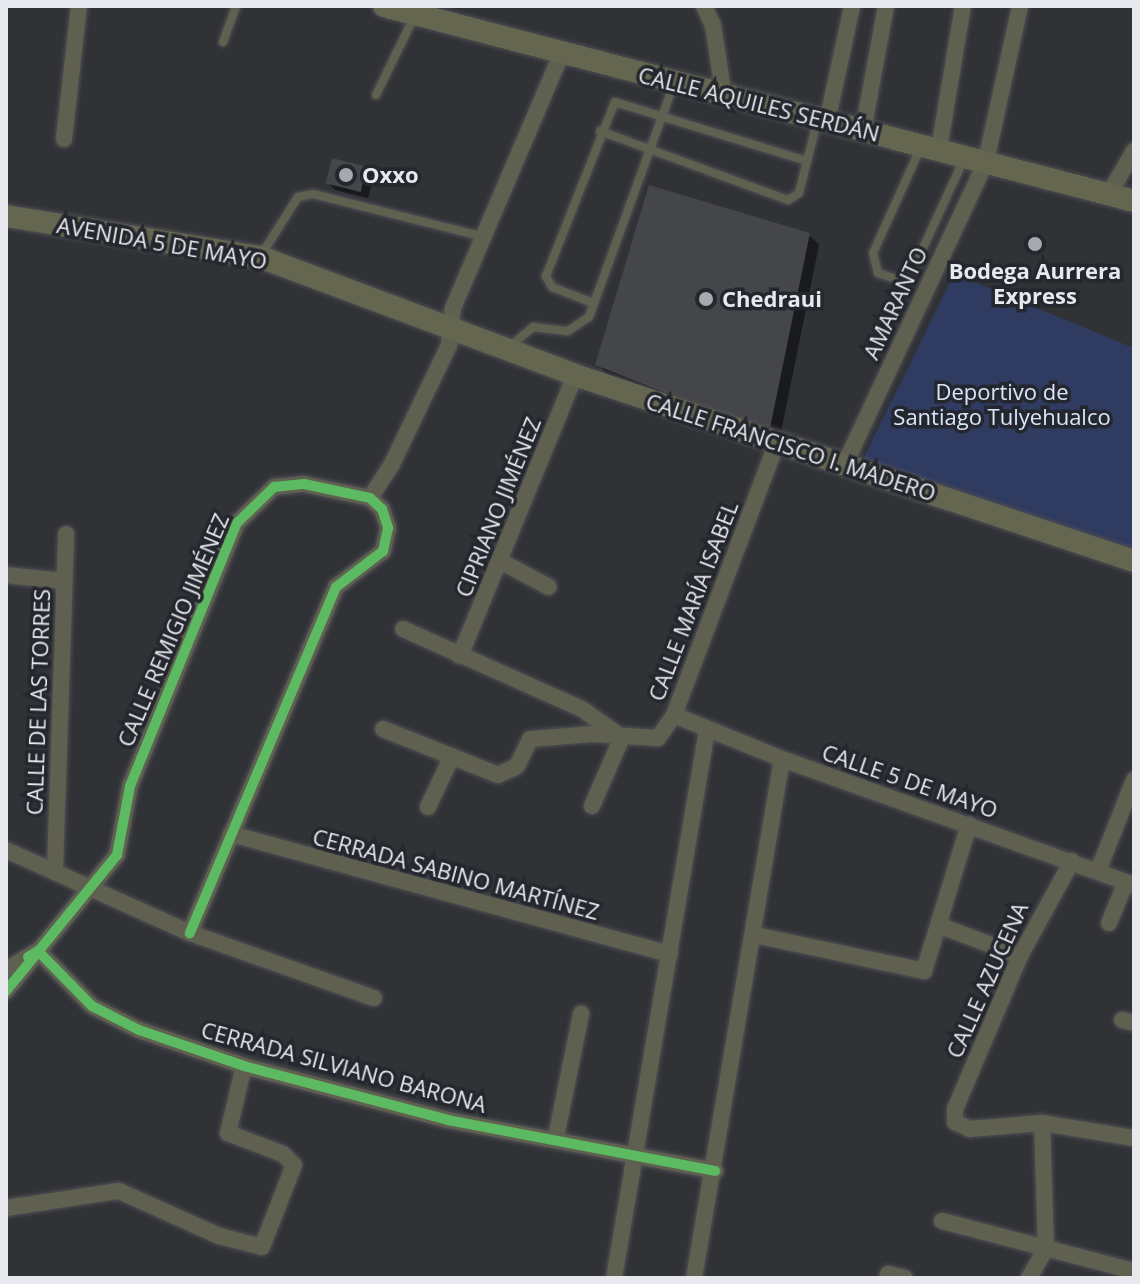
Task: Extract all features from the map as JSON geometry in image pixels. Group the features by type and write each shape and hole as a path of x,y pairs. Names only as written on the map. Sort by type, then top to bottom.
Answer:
{"main road":[{"name":"CALLE AQUILES SERDÁN","path":"384,6 724,97 976,158 1134,201"},
{"name":"AVENIDA 5 DE MAYO","path":"6,216 260,257 451,325"},
{"name":"CALLE FRANCISCO I. MADERO","path":"451,325 575,375 1134,561"}],"street":[{"path":"64,139 79,6"},
{"path":"704,6 713,25 724,97"},
{"path":"713,25 721,6"},
{"path":"822,121 852,6"},
{"path":"863,131 886,6"},
{"path":"930,147 963,6"},
{"name":"AMARANTO","path":"845,464 925,291 976,158 1020,6"},
{"path":"190,933 336,587 383,551 388,528 382,509 370,498 392,464 449,345 453,308 562,53"},
{"path":"1109,194 1134,151"},
{"name":"CIPRIANO JIMÉNEZ","path":"460,656 575,375"},
{"name":"CALLE MARÍA ISABEL","path":"622,737 658,738 674,715 777,442"},
{"name":"CALLE REMIGIO JIMÉNEZ","path":"6,991 117,855 130,786 237,523 274,487 304,484 370,498"},
{"name":"CALLE DE LAS TORRES","path":"55,870 66,534"},
{"path":"500,561 549,587"},
{"path":"6,575 64,581"},
{"path":"403,629 582,709 622,737"},
{"name":"CALLE 5 DE MAYO","path":"674,715 782,759 1130,883"},
{"path":"383,729 498,775 517,766 530,739 622,737"},
{"path":"614,1278 707,730"},
{"path":"592,806 622,737"},
{"path":"428,807 452,756"},
{"path":"694,1278 715,1171 782,759"},
{"path":"1098,871 1134,780"},
{"path":"755,935 924,971 969,825"},
{"name":"CERRADA SABINO MARTÍNEZ","path":"231,834 670,954"},
{"path":"6,850 190,933 374,998"},
{"name":"CALLE AZUCENA","path":"1042,1123 970,1129 955,1122 955,1109 1020,956 1072,861"},
{"path":"1109,923 1130,883"},
{"path":"938,925 1020,956"},
{"path":"6,970 38,951"},
{"name":"CERRADA SILVIANO BARONA","path":"38,951 92,1006 139,1030 244,1066 448,1120 556,1137 633,1159 715,1171"},
{"path":"556,1137 581,1014"},
{"path":"6,1208 119,1191 219,1236 255,1248 267,1244 294,1165 283,1154 228,1133 244,1066"},
{"path":"1029,1278 1046,1249 1042,1123 1134,1138"},
{"path":"942,1221 1134,1271"}],"lane":[{"path":"223,42 236,6"},
{"path":"376,95 415,14"},
{"path":"508,348 533,327 578,329 593,303 674,83"},
{"path":"593,303 552,287 546,276 600,131 615,102 663,114 807,161"},
{"path":"600,131 788,200 799,193 822,121"},
{"path":"925,291 878,273 873,253 930,147"},
{"path":"907,283 976,158"},
{"path":"260,257 298,197 313,194 484,237"}],"green space":[{"name":"Deportivo de Santiago Tulyehualco","path":"954,274 1134,348 1134,558 863,459"}],"building":[{"name":"Oxxo","path":"332,158 367,167 361,192 326,183"},
{"name":"Chedraui","path":"649,185 810,233 769,433 595,365"}],"cycle path":[{"path":"6,991 117,855 130,786 237,523 274,487 304,484 370,498 382,509 388,528 383,551 336,587 190,933"},
{"path":"28,957 38,951 92,1006 139,1030 244,1066 448,1120 715,1171"}],"place":[{"name":"Oxxo","path":"346,175"},
{"name":"Bodega Aurrera Express","path":"1035,244"},
{"name":"Chedraui","path":"706,299"}]}
